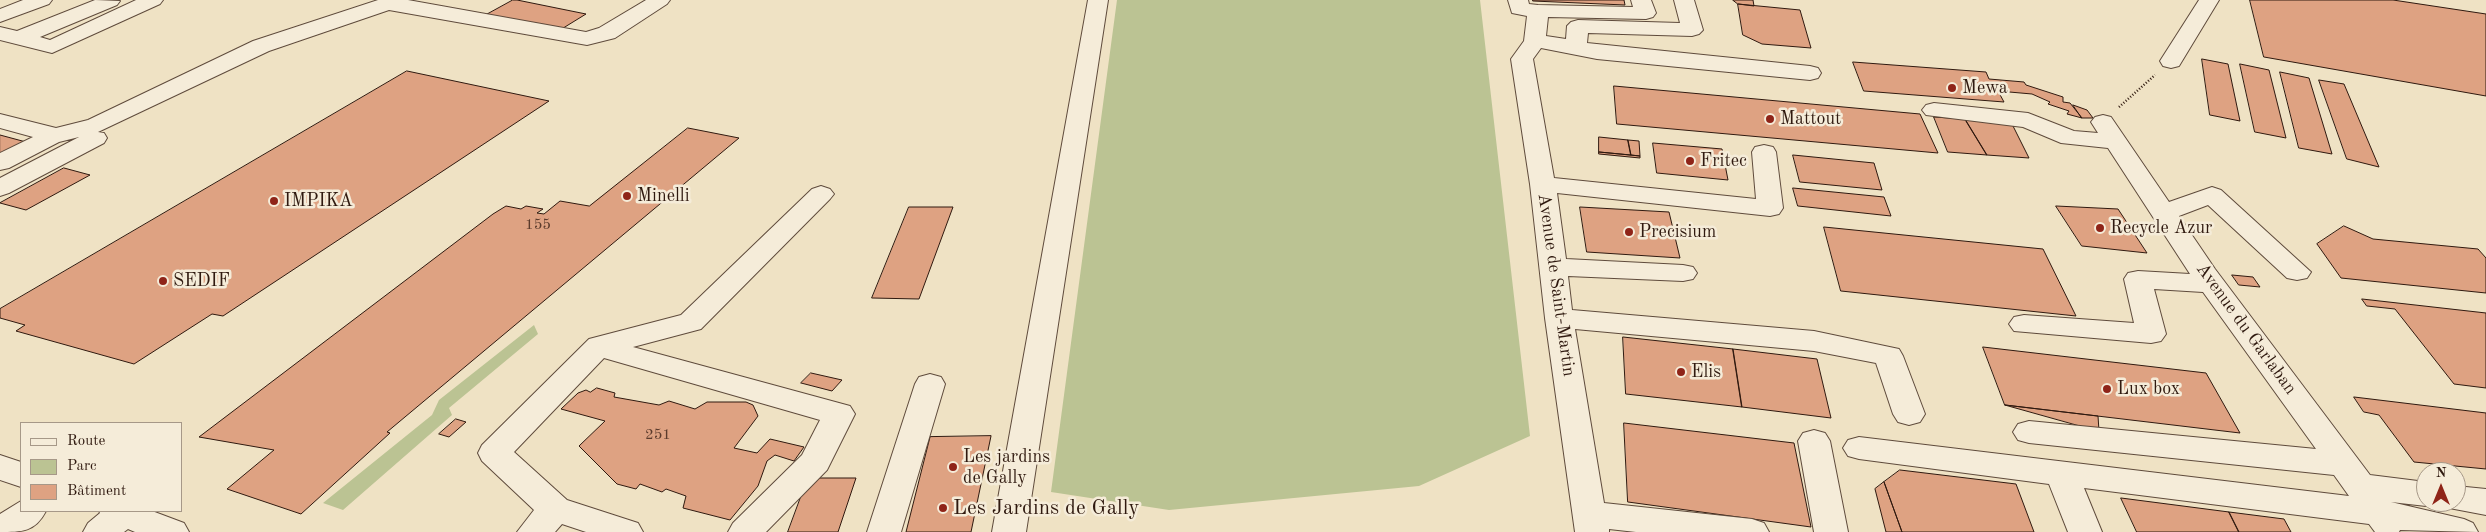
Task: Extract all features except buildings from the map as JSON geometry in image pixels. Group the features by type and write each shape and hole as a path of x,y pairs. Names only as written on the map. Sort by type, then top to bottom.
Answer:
{"street":[{"path":"0,16 42,0"},
{"path":"10,35 111,0"},
{"path":"10,35 52,47 153,0"},
{"path":"0,163 51,137 96,125 261,46 394,2 587,39 607,33 660,0"},
{"path":"1009,532 1098,0"},
{"path":"1518,0 1519,9 1538,11 1646,13 1641,0"},
{"path":"1576,47 1578,26 1692,30 1684,0"},
{"path":"2171,61 2209,0"},
{"path":"1538,11 1535,41 1596,52 1810,73"},
{"name":"Avenue de Saint-Martin","path":"1535,41 1522,59 1543,184 1559,318 1591,523"},
{"path":"1934,110 2028,120 2070,138 2109,132"},
{"path":"0,121 47,133 51,137"},
{"name":"Avenue du Garlaban","path":"2109,132 2212,284 2387,523"},
{"path":"0,188 95,138"},
{"path":"1543,184 1770,208 1764,152"},
{"path":"626,532 545,520 494,453 599,346 691,322 821,194"},
{"path":"2164,213 2212,195 2297,272"},
{"path":"1552,267 1683,273"},
{"path":"2024,324 2151,334 2138,280 2212,284"},
{"path":"1559,318 1814,341 1888,356 1909,414"},
{"path":"599,346 839,414 815,462 746,532"},
{"path":"884,532 930,384"},
{"path":"2029,432 2352,475 2416,491"},
{"path":"1814,441 1831,532"},
{"path":"1859,448 2061,473 2387,523 2452,528 2461,532"},
{"path":"0,467 20,475"},
{"path":"2061,473 2085,532"},
{"path":"2466,499 2486,502"},
{"path":"1,532 28,512"},
{"path":"113,519 172,532"},
{"path":"1591,523 1752,532"}],"path":[{"path":"2109,132 2171,61"}],"green space":[{"path":"1117,0 1480,0 1530,436 1419,486 1169,510 1051,492"},
{"path":"534,325 538,334 449,408 452,415 343,510 323,503 432,415 439,400"}],"place":[{"name":"Mewa","path":"1952,88"},
{"name":"Mattout","path":"1770,119"},
{"name":"Fritec","path":"1690,161"},
{"name":"Minelli","path":"627,196"},
{"name":"IMPIKA","path":"274,201"},
{"name":"Recycle Azur","path":"2100,228"},
{"name":"Precisium","path":"1629,232"},
{"name":"SEDIF","path":"163,281"},
{"name":"Elis","path":"1681,372"},
{"name":"Lux box","path":"2107,389"},
{"name":"Les jardins de Gally","path":"953,467"},
{"name":"Les Jardins de Gally","path":"943,508"}]}
